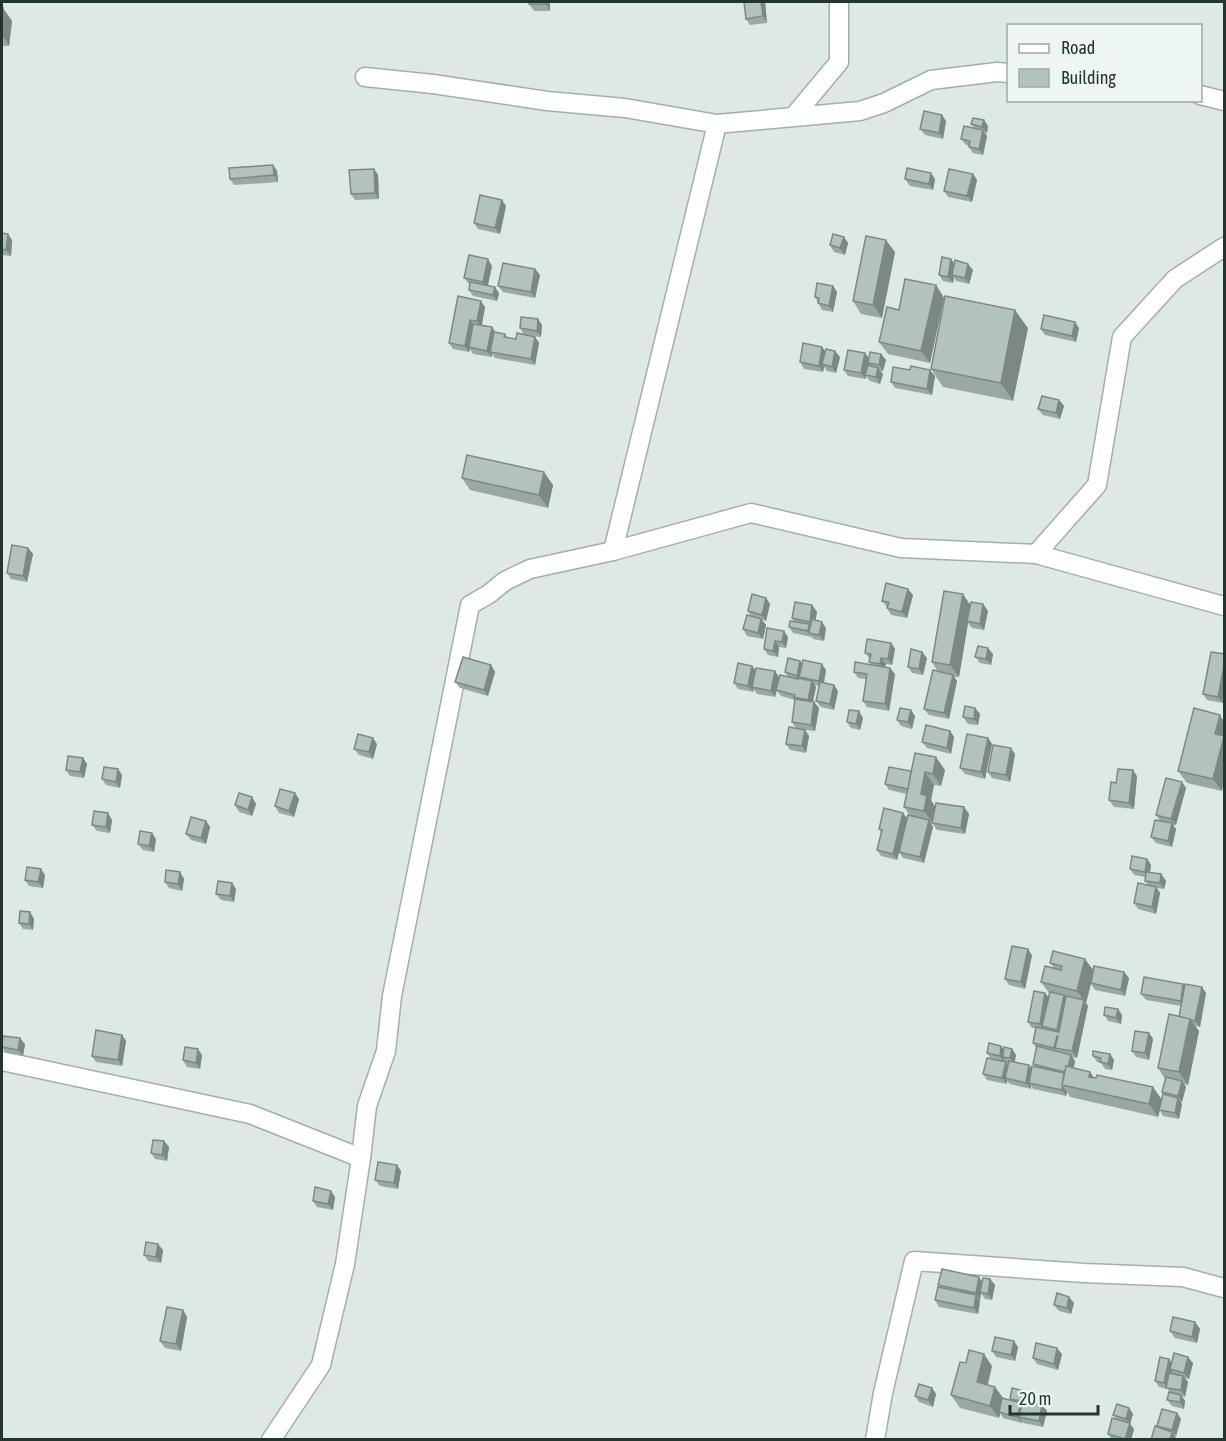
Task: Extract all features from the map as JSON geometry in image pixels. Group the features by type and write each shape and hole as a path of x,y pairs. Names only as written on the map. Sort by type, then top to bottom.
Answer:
{"street":[{"path":"794,116 839,62 840,2"},
{"path":"365,76 547,101 625,108 717,124 860,111 884,103 931,80 997,72 1007,73"},
{"path":"1202,96 1224,101"},
{"path":"613,551 717,124"},
{"path":"1036,554 1097,485 1122,337 1175,279 1224,247"},
{"path":"270,1440 321,1365 345,1264 367,1106 386,1051 394,985 470,605 505,581 530,569 613,551 751,513 901,548 1036,554 1224,606"},
{"path":"2,1061 250,1114 361,1158"},
{"path":"875,1440 882,1393 914,1261 1084,1273 1183,1277 1224,1288"}],"building":[{"path":"529,2 546,2 546,4 529,4"},
{"path":"744,2 761,2 763,16 746,19"},
{"path":"924,111 942,115 939,133 920,129"},
{"path":"973,118 984,120 982,127 971,124"},
{"path":"964,126 983,130 979,149 969,147 970,141 961,139"},
{"path":"273,165 274,175 230,179 229,168"},
{"path":"907,168 931,173 929,184 905,179"},
{"path":"374,169 375,193 351,194 349,170"},
{"path":"949,169 973,174 967,196 944,191"},
{"path":"480,195 502,200 495,228 474,223"},
{"path":"2,233 8,234 6,250 2,249"},
{"path":"833,234 844,237 840,248 830,245"},
{"path":"866,236 886,240 873,305 853,301"},
{"path":"469,255 488,259 483,282 464,278"},
{"path":"942,257 951,259 948,277 939,275"},
{"path":"955,260 968,264 965,278 952,275"},
{"path":"503,263 535,269 531,292 498,286"},
{"path":"905,279 936,285 921,351 879,342 887,307 899,310"},
{"path":"470,282 495,287 493,295 469,290"},
{"path":"817,283 833,286 829,306 818,303 819,298 815,297"},
{"path":"458,296 481,301 477,321 470,320 465,346 449,343"},
{"path":"945,296 1015,310 1001,383 931,369"},
{"path":"1044,315 1075,322 1072,336 1041,329"},
{"path":"521,317 538,319 537,331 520,328"},
{"path":"473,324 492,327 487,351 469,347"},
{"path":"494,332 516,339 517,333 535,337 531,359 490,352"},
{"path":"803,343 822,347 819,366 800,362"},
{"path":"826,349 835,351 832,367 822,364"},
{"path":"848,350 865,353 861,373 844,370"},
{"path":"870,352 881,354 879,365 868,363"},
{"path":"868,365 878,368 876,377 865,375"},
{"path":"911,366 930,370 927,389 891,382 893,367 910,370"},
{"path":"1042,396 1059,400 1056,413 1038,409"},
{"path":"467,455 544,472 539,495 462,478"},
{"path":"12,545 28,548 23,576 7,573"},
{"path":"886,583 908,589 902,612 887,608 889,602 882,601"},
{"path":"944,591 963,594 950,665 932,662"},
{"path":"752,594 766,598 762,615 748,611"},
{"path":"795,602 812,605 810,622 792,618"},
{"path":"971,602 983,604 980,624 967,621"},
{"path":"747,615 761,619 758,633 743,629"},
{"path":"812,619 822,622 819,635 809,633"},
{"path":"790,621 809,624 808,631 789,627"},
{"path":"767,628 784,631 782,642 775,641 773,651 764,649"},
{"path":"867,639 891,643 888,659 881,658 880,664 869,662 871,654 865,653"},
{"path":"978,646 988,648 986,659 975,657"},
{"path":"911,649 922,652 919,669 908,667"},
{"path":"1211,652 1224,654 1218,697 1203,694"},
{"path":"463,657 491,665 484,690 455,682"},
{"path":"788,658 800,661 797,676 785,672"},
{"path":"803,660 822,664 819,681 799,677"},
{"path":"855,662 890,668 885,704 863,701 867,674 854,672"},
{"path":"738,663 752,666 748,686 734,683"},
{"path":"756,668 775,671 771,691 752,687"},
{"path":"933,670 953,675 944,713 924,709"},
{"path":"780,675 812,681 808,700 776,690"},
{"path":"820,682 834,685 830,704 816,701"},
{"path":"795,699 814,702 811,725 792,722"},
{"path":"965,706 975,708 974,719 963,717"},
{"path":"900,708 911,710 908,722 897,720"},
{"path":"1194,708 1220,715 1215,734 1224,736 1213,779 1178,771"},
{"path":"849,710 859,711 856,724 847,722"},
{"path":"926,725 950,731 947,748 922,742"},
{"path":"789,727 805,730 802,746 786,744"},
{"path":"358,734 373,738 369,752 354,749"},
{"path":"967,734 988,738 981,772 960,768"},
{"path":"993,745 1011,748 1006,775 988,772"},
{"path":"915,753 936,757 933,774 925,772 921,794 927,796 924,811 904,807"},
{"path":"68,756 83,758 80,772 66,770"},
{"path":"104,767 118,769 116,782 102,779"},
{"path":"889,767 911,771 908,789 885,784"},
{"path":"1118,769 1133,770 1129,803 1109,800 1111,782 1116,783"},
{"path":"1166,778 1182,782 1171,819 1156,815"},
{"path":"280,789 295,793 289,811 275,806"},
{"path":"239,793 252,797 248,810 235,805"},
{"path":"936,803 964,807 961,828 932,823"},
{"path":"884,808 903,813 893,854 877,850"},
{"path":"94,811 108,813 106,827 92,825"},
{"path":"908,815 929,820 920,857 899,852"},
{"path":"191,817 206,821 201,838 186,834"},
{"path":"1155,820 1172,823 1168,841 1151,837"},
{"path":"140,831 152,833 149,846 138,844"},
{"path":"1132,856 1147,859 1145,872 1130,869"},
{"path":"27,867 41,869 38,882 25,880"},
{"path":"166,870 180,872 178,884 165,882"},
{"path":"1146,872 1161,874 1160,883 1145,881"},
{"path":"218,881 232,883 230,896 216,894"},
{"path":"1138,883 1156,887 1152,907 1134,903"},
{"path":"20,911 30,912 29,924 19,923"},
{"path":"1012,946 1028,949 1021,982 1005,979"},
{"path":"1053,951 1085,959 1077,991 1041,982 1045,966 1061,970 1062,966 1050,963"},
{"path":"1094,966 1124,972 1121,990 1091,983"},
{"path":"1144,977 1183,984 1181,1001 1141,994"},
{"path":"1185,984 1202,987 1195,1021 1179,1017"},
{"path":"1034,991 1045,993 1040,1024 1028,1022"},
{"path":"1050,992 1064,995 1057,1030 1042,1026"},
{"path":"1066,996 1084,1000 1072,1051 1055,1048 1058,1036 1054,1048 1033,1043 1036,1027 1059,1032"},
{"path":"1105,1007 1118,1009 1116,1018 1104,1015"},
{"path":"1169,1014 1190,1019 1179,1072 1158,1068"},
{"path":"96,1030 122,1035 118,1060 92,1056"},
{"path":"1135,1031 1149,1033 1145,1053 1132,1051"},
{"path":"3,1036 20,1038 18,1050 2,1047"},
{"path":"989,1043 1001,1046 1000,1056 987,1053"},
{"path":"1037,1046 1071,1055 1065,1072 1033,1064"},
{"path":"185,1047 198,1049 196,1063 183,1060"},
{"path":"1004,1047 1012,1049 1010,1058 1003,1057"},
{"path":"1093,1051 1110,1054 1108,1064 1100,1062 1101,1058 1093,1056"},
{"path":"987,1058 1006,1062 1002,1078 983,1074"},
{"path":"1009,1061 1029,1065 1026,1083 1005,1078"},
{"path":"1032,1066 1064,1073 1062,1090 1029,1083"},
{"path":"1066,1066 1090,1072 1089,1077 1096,1078 1097,1075 1153,1087 1149,1104 1062,1085"},
{"path":"1166,1077 1182,1081 1178,1096 1162,1092"},
{"path":"1163,1094 1178,1098 1175,1113 1159,1110"},
{"path":"153,1140 164,1141 162,1155 151,1153"},
{"path":"378,1162 397,1165 394,1183 375,1180"},
{"path":"315,1187 331,1191 328,1204 313,1201"},
{"path":"146,1242 158,1244 156,1257 144,1255"},
{"path":"942,1269 979,1277 976,1293 938,1285"},
{"path":"983,1278 990,1279 988,1294 980,1292"},
{"path":"938,1287 976,1295 974,1308 935,1300"},
{"path":"1057,1293 1069,1297 1067,1308 1054,1305"},
{"path":"167,1307 183,1310 176,1344 160,1341"},
{"path":"1173,1317 1195,1322 1192,1337 1170,1331"},
{"path":"995,1337 1014,1341 1011,1355 992,1351"},
{"path":"1036,1343 1057,1348 1054,1364 1033,1358"},
{"path":"969,1350 984,1354 977,1382 995,1387 990,1406 951,1395 960,1362 966,1363"},
{"path":"1174,1353 1188,1357 1184,1373 1170,1369"},
{"path":"1160,1357 1169,1359 1164,1383 1155,1381"},
{"path":"1169,1373 1183,1376 1181,1390 1166,1388"},
{"path":"919,1384 932,1388 928,1400 915,1396"},
{"path":"1012,1388 1024,1391 1021,1401 1010,1399"},
{"path":"1169,1392 1181,1395 1180,1402 1167,1400"},
{"path":"1002,1398 1021,1403 1017,1417 999,1412"},
{"path":"1023,1400 1042,1405 1039,1421 1019,1417"},
{"path":"1117,1404 1129,1408 1126,1419 1113,1415"},
{"path":"1162,1409 1177,1413 1172,1430 1157,1426"},
{"path":"1112,1418 1130,1423 1125,1439 1108,1434"},
{"path":"1155,1426 1172,1432 1170,1440 1151,1440"}]}
